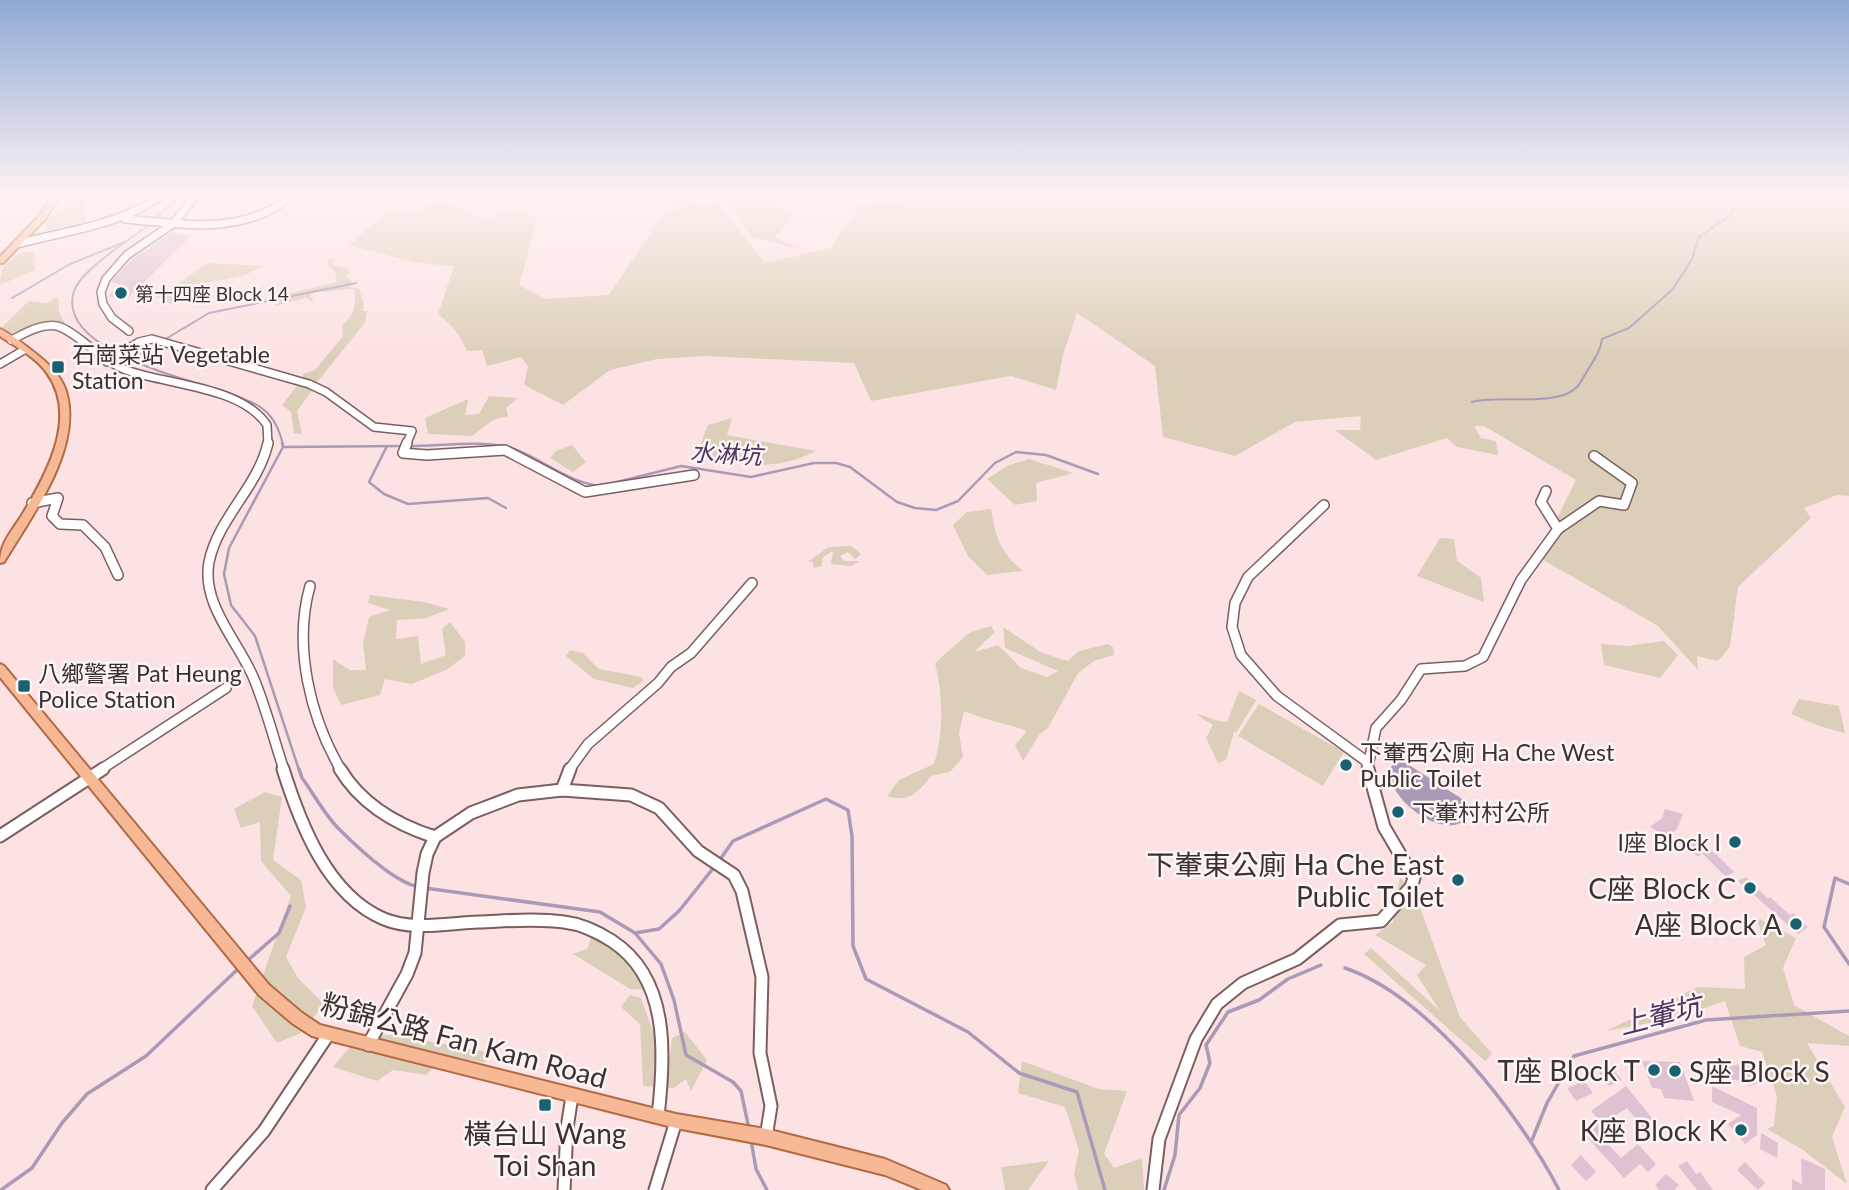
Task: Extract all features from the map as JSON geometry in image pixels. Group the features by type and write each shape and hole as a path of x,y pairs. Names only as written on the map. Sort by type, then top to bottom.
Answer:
{"main road":[{"path":"0,332 54,377 63,394 66,411 59,452 0,559"},
{"name":"粉錦公路 Fan Kam Road","path":"0,669 264,990 297,1018 328,1035 676,1121 766,1137 886,1167 941,1190"}],"street":[{"path":"129,331 112,320 102,308 102,286 107,275 137,249"},
{"path":"11,340 36,328 56,326 110,360 238,401 256,411 267,425 268,451 223,524 210,558 207,571 211,602 247,662 303,824 323,861 358,901 379,917 419,925 530,920 566,922 584,926 618,943 647,979 662,1020 665,1063 658,1116"},
{"path":"110,360 135,344 152,339 309,384 324,391 374,426 412,431 403,453 427,456 505,450 585,492 694,475"},
{"path":"0,363 24,350"},
{"path":"1153,1190 1159,1139 1196,1039 1217,1003 1243,983 1297,959 1340,925 1381,921 1413,883 1414,874 1384,827 1368,766 1376,728 1401,700 1421,669 1469,665 1486,654 1521,580 1558,529 1599,501 1624,505 1632,483 1594,456"},
{"path":"1546,491 1541,502 1558,529"},
{"path":"32,503 58,498 52,516 60,524 83,525 104,547 118,575"},
{"path":"1324,505 1248,577 1235,603 1232,627 1241,655 1277,696 1353,749 1368,766"},
{"path":"562,790 571,765 588,744 658,683 671,667 691,653 752,583"},
{"path":"310,586 303,605 304,654 308,683 334,759 346,778 385,814 409,830 435,836"},
{"path":"0,836 226,688"},
{"path":"368,1045 411,964 419,925 427,854 435,836 450,824 490,804 518,795 562,790 631,795 649,802 668,816 693,845 734,875 742,891 762,977 760,1053 771,1107 766,1137"},
{"path":"212,1190 258,1139 328,1035"},
{"path":"564,1190 567,1128 572,1096"},
{"path":"656,1190 676,1121"}],"shaded area":[{"path":"362,249 529,249 519,285 545,299 609,295 640,249 754,249 765,263 829,249 1849,249 1849,496 1837,495 1804,508 1811,518 1738,587 1730,647 1718,661 1697,656 1698,670 1658,626 1538,557 1576,480 1484,426 1474,426 1481,438 1496,441 1498,455 1457,447 1447,438 1376,460 1335,430 1360,430 1361,416 1295,422 1235,456 1163,437 1155,366 1077,313 1063,355 1056,390 1011,376 871,401 854,363 705,356 657,359 610,370 563,405 524,385 528,366 521,357 487,366 482,350 467,351 455,330 438,314 454,266 417,263"},
{"path":"23,252 34,253 35,270 0,285 1,273 6,265"},
{"path":"331,258 335,259 334,265 348,269 350,273 346,275 352,280 351,287 359,289 364,304 363,311 367,311 365,323 317,382 310,384 313,389 297,411 302,434 294,433 291,412 282,405 303,378 303,374 315,370 343,336 342,326 355,306 354,289 317,291 310,295 314,303 306,298 275,306 278,296 337,282 335,272 326,264"},
{"path":"207,263 264,266 243,276 194,285 171,304 154,295 170,290"},
{"path":"58,297 59,311 65,324 51,322 11,333 2,327 29,301 47,303"},
{"path":"489,396 518,398 506,408 508,416 493,420 472,436 428,434 425,418 468,399 465,415 479,414"},
{"path":"732,418 727,435 816,451 785,462 757,465 696,456 708,425"},
{"path":"572,445 586,462 573,472 550,458 556,451"},
{"path":"1029,459 1073,473 1036,483 1037,501 1015,505 987,479 1009,465"},
{"path":"991,509 1000,544 1009,558 1023,571 987,575 968,556 953,525 967,512"},
{"path":"1440,538 1454,539 1457,561 1481,578 1484,602 1417,576"},
{"path":"851,546 861,554 855,559 848,552 840,556 844,561 860,561 851,566 831,564 833,551 823,557 822,566 814,568 812,561 806,563 829,547"},
{"path":"370,595 424,602 449,609 427,618 397,620 396,639 418,636 421,664 446,655 442,629 450,622 465,642 465,656 446,670 412,684 385,679 380,695 341,705 333,687 333,659 350,670 366,670 363,643 369,617 390,610 368,603"},
{"path":"991,626 995,632 974,652 998,645 1021,668 1047,677 1058,671 1005,648 1003,627 1042,653 1068,661 1079,651 1108,644 1113,647 1114,655 1094,661 1078,673 1048,728 1039,735 1023,761 1015,745 1027,731 964,711 959,733 963,757 950,772 931,776 917,792 907,797 887,796 899,780 934,764 940,739 941,714 935,663 969,633"},
{"path":"1664,641 1678,655 1660,678 1604,665 1601,644 1628,646"},
{"path":"570,650 583,653 599,669 642,677 643,681 633,688 594,679 566,656"},
{"path":"1239,691 1256,700 1236,733 1234,732 1226,760 1218,763 1206,738 1213,725 1195,714 1227,722"},
{"path":"1799,699 1839,706 1845,733 1791,714"},
{"path":"1259,704 1344,752 1323,786 1238,736"},
{"path":"1396,759 1467,802 1471,812 1461,823 1447,825 1432,821 1416,812 1402,800 1393,786 1390,772"},
{"path":"265,792 282,797 273,860 301,880 306,907 286,957 298,978 324,1004 301,1033 277,1043 252,1006 291,896 261,861 260,822 241,828 234,809"},
{"path":"1400,877 1418,902 1460,1017 1492,1054 1485,1061 1364,954 1371,948 1440,1011 1417,975 1426,965 1375,935 1393,922"},
{"path":"1756,917 1796,938 1783,968 1794,1005 1849,1036 1849,1046 1807,1043 1845,1107 1832,1137 1847,1184 1803,1150 1767,1129 1774,1126 1777,1097 1762,1052 1740,1046 1725,1001 1676,1018 1606,1031 1698,987 1745,989 1744,957 1766,945"},
{"path":"592,934 611,946 638,972 643,990 630,989 573,954 588,948"},
{"path":"630,995 641,998 657,1043 670,1057 672,1038 685,1032 707,1060 691,1091 686,1079 674,1088 643,1086 640,1024 621,1007"},
{"path":"360,1035 397,1035 491,1053 484,1063 447,1055 426,1075 393,1070 377,1081 333,1067"},
{"path":"1022,1061 1099,1089 1127,1091 1104,1154 1114,1168 1142,1158 1144,1190 1078,1190 1074,1174 1079,1150 1065,1107 1018,1093"},
{"path":"1049,1161 1028,1190 1005,1190 1001,1167"}],"building":[{"path":"148,249 178,249 128,298 108,297 119,284 111,282 131,260"},
{"path":"1665,809 1683,814 1677,829 1667,837 1650,827 1662,818"},
{"path":"1692,837 1717,855 1734,872 1726,877 1702,853 1698,857 1684,845"},
{"path":"1746,877 1768,899 1770,897 1790,915 1793,913 1808,927 1798,934 1738,881"},
{"path":"1642,1061 1680,1062 1694,1101 1664,1098 1661,1089 1652,1088"},
{"path":"1711,1061 1729,1063 1730,1066 1745,1063 1762,1083 1748,1086 1745,1081 1717,1078"},
{"path":"1611,1067 1622,1080 1609,1086 1599,1073"},
{"path":"1584,1081 1593,1093 1576,1101 1567,1088"},
{"path":"1626,1086 1660,1128 1649,1135 1627,1108 1612,1118 1624,1131 1607,1143 1621,1158 1638,1144 1656,1164 1648,1172 1640,1164 1624,1178 1585,1135 1600,1121 1591,1111"},
{"path":"1712,1086 1757,1108 1757,1135 1745,1144 1728,1124 1741,1115 1712,1102"},
{"path":"1761,1133 1778,1143 1777,1158 1760,1149"},
{"path":"1581,1155 1596,1172 1586,1181 1571,1165"},
{"path":"1801,1158 1825,1169 1825,1190 1792,1190 1792,1179 1802,1184"},
{"path":"1687,1161 1696,1174 1700,1172 1713,1190 1697,1190 1678,1166"},
{"path":"1745,1162 1765,1183 1758,1190 1737,1170"},
{"path":"1666,1174 1679,1185 1674,1190 1659,1190 1655,1185"}],"waterway":[{"path":"12,298 70,264 109,249"},
{"path":"117,249 87,273 74,291 73,311 83,329 101,344 124,357 216,389"},
{"path":"1472,402 1543,399 1568,393 1577,387 1596,357 1602,339 1629,328 1673,289 1692,259 1695,249"},
{"path":"164,340 209,313 356,283"},
{"path":"131,359 158,344"},
{"path":"226,392 264,410 275,423 283,445"},
{"path":"282,443 283,447 229,548 224,574 231,605 255,636 299,770"},
{"name":"水淋坑","path":"410,446 497,445"},
{"name":"水淋坑","path":"497,445 514,449 577,480 600,486"},
{"name":"水淋坑","path":"284,447 387,446"},
{"path":"387,446 369,482 384,494 408,504 488,498 506,508"},
{"name":"水淋坑","path":"387,446 403,446"},
{"name":"水淋坑","path":"613,483 681,466 751,477 814,463 836,463 850,467 897,502 915,508 936,510 958,501 995,463 1016,452 1046,455 1098,474"},
{"path":"299,769 302,778 338,828 386,871 418,887"},
{"path":"719,861 733,841 826,799 848,810 852,836 853,946 866,979 968,1032 1019,1073 1077,1092 1105,1190"},
{"path":"635,933 659,929 679,911 715,866"},
{"name":"上輋坑","path":"1849,884 1835,878 1824,927 1849,964"},
{"path":"425,888 600,912 635,933"},
{"path":"247,961 279,933 290,906"},
{"path":"635,933 661,964 674,1000 686,1055 733,1082 741,1091 749,1129"},
{"path":"1164,1190 1175,1155 1179,1115 1200,1088 1210,1063 1206,1045 1228,1012 1259,1000 1288,979 1321,965"},
{"path":"1,1190 32,1168 62,1123 87,1094 146,1056 239,968"},
{"path":"1345,968 1376,982 1408,1004 1468,1061 1521,1127 1559,1190"},
{"name":"上輋坑","path":"1532,1140 1547,1103 1574,1056 1706,1020 1849,1011"},
{"path":"751,1140 756,1169 767,1190"}],"place":[{"name":"第十四座 Block 14","path":"121,293"},
{"name":"石崗菜站 Vegetable Station","path":"58,367"},
{"name":"八鄉警署 Pat Heung Police Station","path":"24,686"},
{"name":"下輋西公廁 Ha Che West Public Toilet","path":"1346,765"},
{"name":"下輋村村公所","path":"1398,812"},
{"name":"I座 Block I","path":"1735,842"},
{"name":"下輋東公廁 Ha Che East Public Toilet","path":"1458,880"},
{"name":"C座 Block C","path":"1750,888"},
{"name":"A座 Block A","path":"1796,924"},
{"name":"T座 Block T","path":"1654,1070"},
{"name":"S座 Block S","path":"1675,1071"},
{"name":"橫台山 Wang Toi Shan","path":"545,1105"},
{"name":"K座 Block K","path":"1741,1130"}]}
